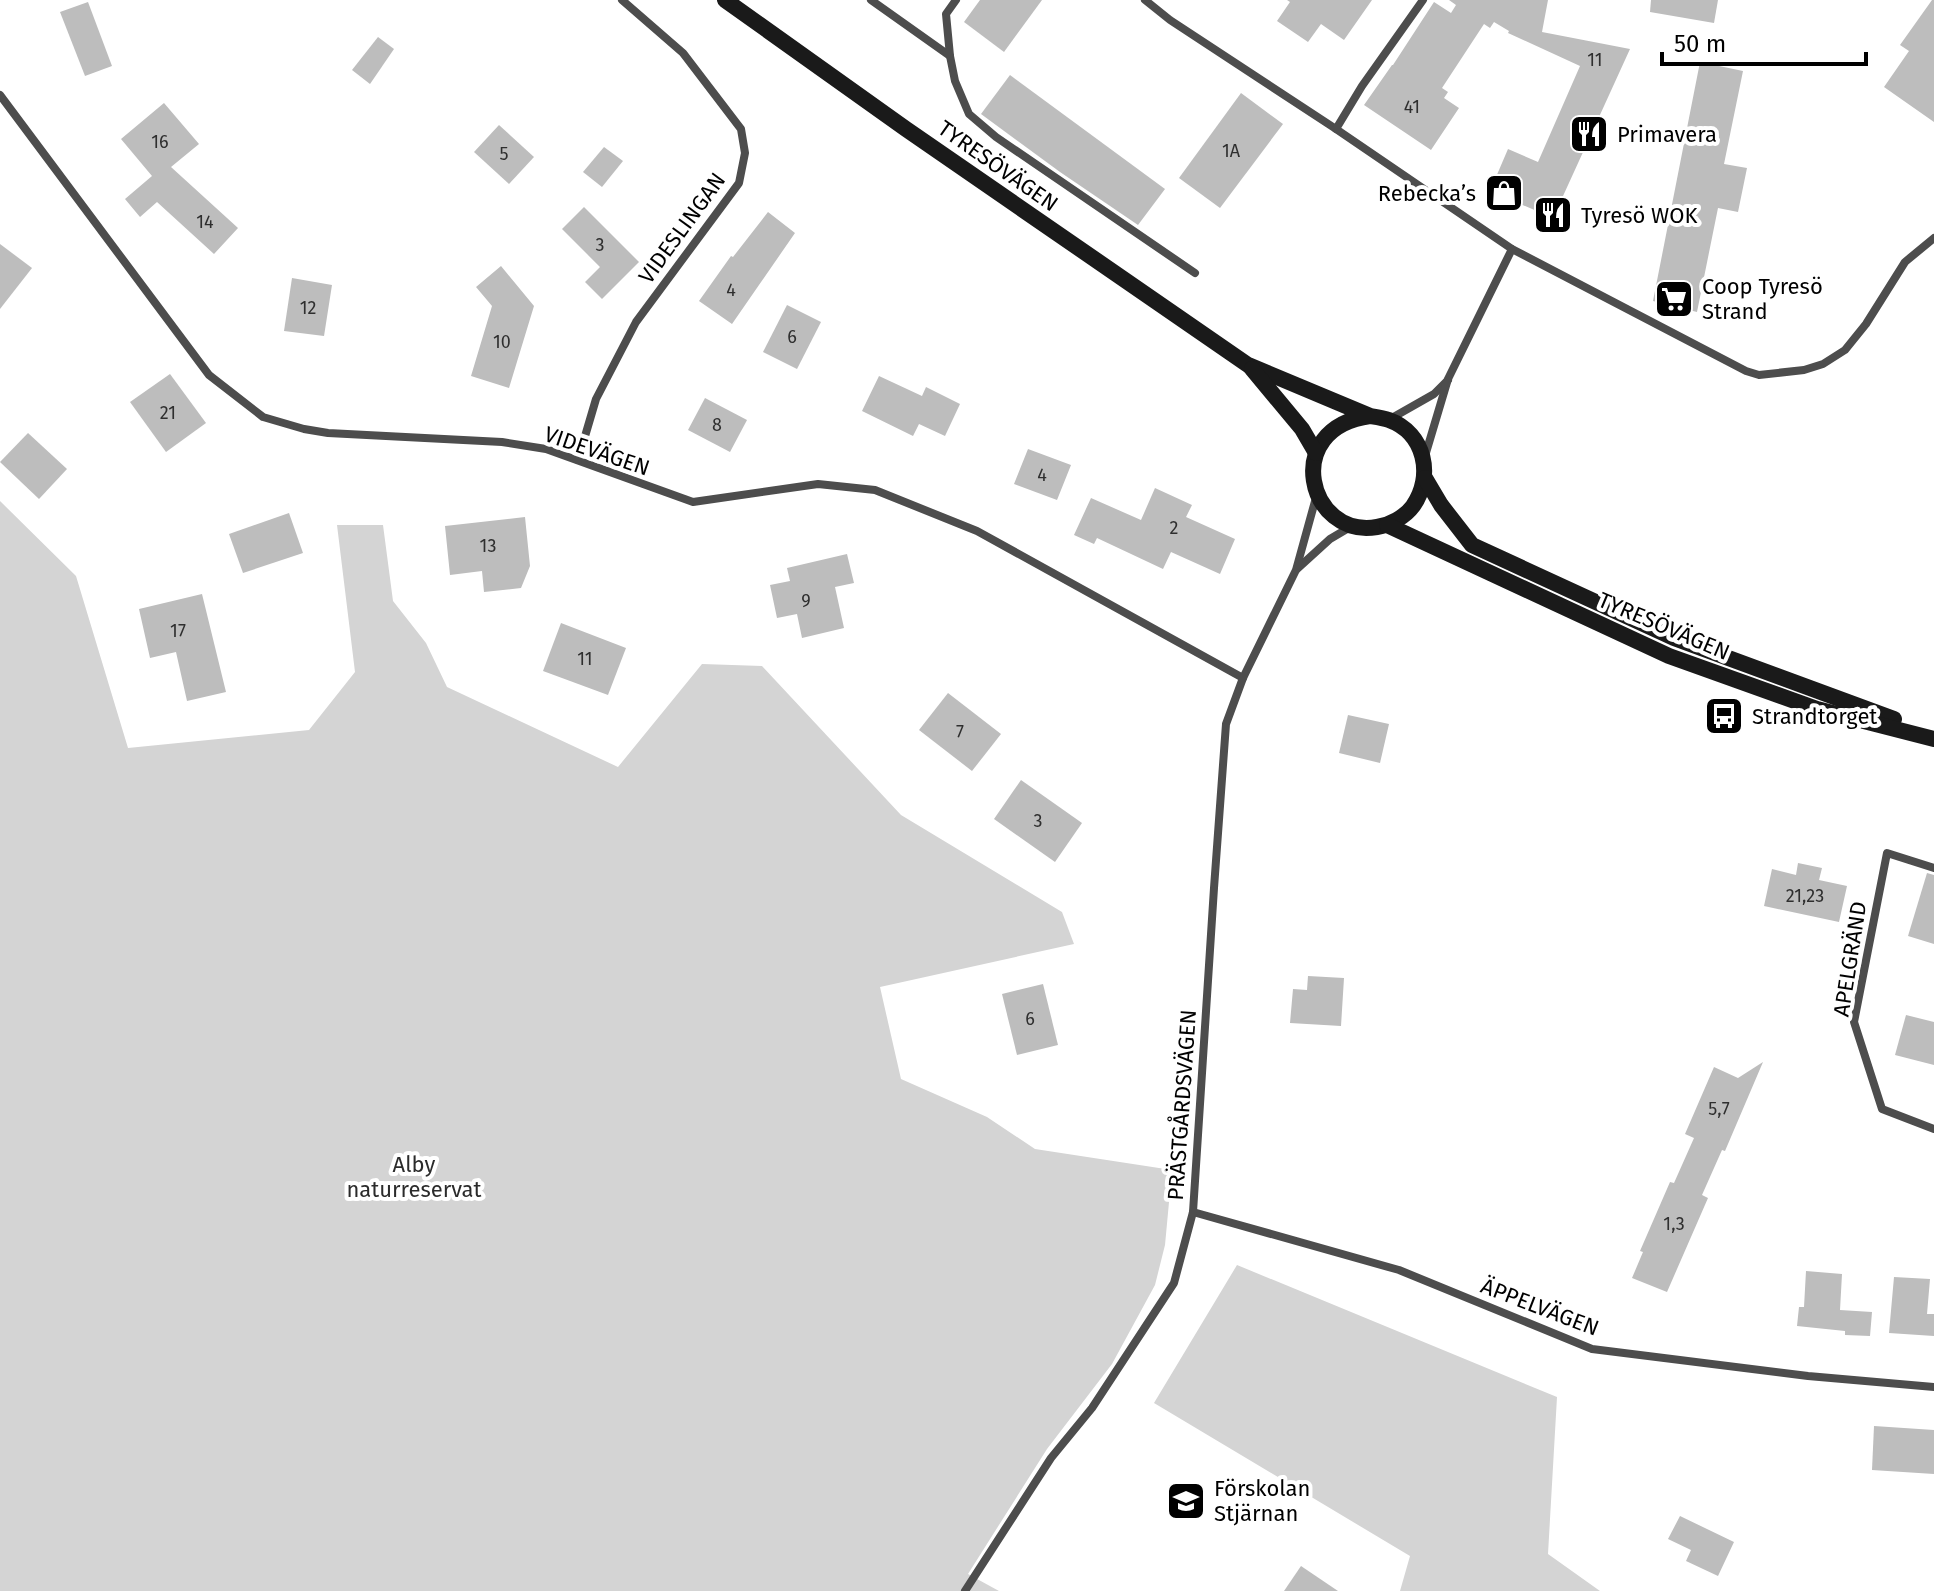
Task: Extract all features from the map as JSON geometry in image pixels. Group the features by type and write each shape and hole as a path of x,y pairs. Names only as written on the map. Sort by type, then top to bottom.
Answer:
{"main road":[{"name":"TYRESÖVÄGEN","path":"725,0 1248,365 1404,428 1416,441 1424,461 1425,478 1441,505 1472,545 1674,638 1934,737"},
{"name":"TYRESÖVÄGEN","path":"1248,365 1302,429 1316,453"},
{"path":"1353,526 1325,507 1317,494 1313,472 1316,453 1336,427 1354,418 1370,416"},
{"path":"1387,525 1409,512 1419,498 1425,478"},
{"name":"TYRESÖVÄGEN","path":"1353,526 1370,528 1387,525 1669,656 1817,709 1934,737"}],"street":[{"name":"VIDESLINGAN","path":"578,460 596,399 636,322 739,183 745,153 741,129 683,53 622,0"},
{"path":"871,0 950,56"},
{"path":"956,0 946,14 950,56 955,81 969,114 996,137 1195,273"},
{"path":"1145,0 1170,20 1512,249 1691,344 1759,375 1804,370 1823,364 1845,350 1866,324 1905,262 1934,238"},
{"path":"1336,129 1362,86 1423,0"},
{"name":"VIDEVÄGEN","path":"0,95 209,375 263,417 328,433 502,442 546,449 693,502 818,484 875,490 977,531 1243,678"},
{"path":"1424,461 1448,379 1512,249"},
{"path":"1389,420 1434,394 1448,379"},
{"name":"PRÄSTGÅRDSVÄGEN","path":"965,1591 1051,1458 1092,1408 1174,1283 1193,1212 1226,724 1243,678 1296,570 1317,494"},
{"name":"PRÄSTGÅRDSVÄGEN","path":"1296,570 1330,539 1353,526"},
{"name":"APELGRÄND","path":"1934,868 1887,853 1854,1022 1882,1109 1934,1129"},
{"name":"ÄPPELVÄGEN","path":"1193,1212 1399,1270 1592,1349 1808,1376 1934,1387"}],"green space":[{"name":"Alby naturreservat","path":"0,501 76,576 128,748 309,730 355,672 337,525 383,525 393,601 426,643 447,687 618,767 702,664 762,666 901,815 1062,912 1074,944 880,987 901,1079 987,1117 1035,1149 1172,1170 1165,1245 1155,1285 1112,1364 1047,1449 968,1574 999,1591 0,1591"},
{"path":"1237,1265 1557,1397 1548,1554 1600,1591 1400,1591 1410,1556 1154,1403"}],"building":[{"path":"980,0 1042,0 1004,52 964,22"},
{"path":"1287,0 1372,0 1344,40 1321,24 1308,42 1277,21 1290,2"},
{"path":"1449,0 1548,0 1542,32 1630,49 1553,218 1490,191 1508,149 1538,162 1580,66 1508,33 1494,22 1490,28 1484,24 1442,88 1448,92 1444,98 1459,108 1431,150 1364,105 1434,2 1451,13 1456,5"},
{"path":"1651,0 1718,0 1714,23 1650,12"},
{"path":"1932,0 1934,122 1884,87 1909,51 1900,45"},
{"path":"88,2 112,66 85,76 60,12"},
{"path":"378,37 394,49 370,84 352,70"},
{"path":"1700,62 1743,71 1724,164 1747,168 1738,212 1718,208 1697,312 1653,301"},
{"path":"1010,75 1165,189 1138,225 981,114"},
{"path":"1241,93 1283,124 1220,208 1179,178"},
{"path":"164,103 199,144 171,167 238,228 214,254 157,202 140,217 125,199 152,176 121,139"},
{"path":"499,125 534,157 509,184 474,152"},
{"path":"604,147 623,161 602,187 583,172"},
{"path":"584,207 639,262 602,299 585,282 600,267 562,229"},
{"path":"768,212 795,233 732,324 699,301"},
{"path":"0,244 32,268 0,309"},
{"path":"501,266 534,306 509,388 471,376 492,306 476,287"},
{"path":"292,278 332,285 324,336 284,331"},
{"path":"787,305 821,322 797,369 763,352"},
{"path":"170,374 206,423 166,452 130,402"},
{"path":"879,376 922,396 926,387 960,404 945,436 919,424 913,436 862,411"},
{"path":"705,398 747,420 730,452 688,430"},
{"path":"28,433 67,469 39,499 0,462"},
{"path":"1028,449 1071,465 1057,500 1014,484"},
{"path":"1155,488 1192,505 1186,517 1235,539 1220,574 1171,552 1163,569 1097,538 1094,544 1074,535 1091,498 1141,520"},
{"path":"289,513 303,553 243,573 229,534"},
{"path":"525,517 530,566 521,588 484,592 482,571 450,575 445,526"},
{"path":"847,554 854,583 835,587 844,628 802,638 797,614 777,618 770,585 790,581 787,568"},
{"path":"202,594 226,692 187,701 176,652 150,658 139,609"},
{"path":"561,623 626,648 608,695 543,671"},
{"path":"948,693 1001,734 972,771 919,730"},
{"path":"1348,715 1389,724 1380,763 1339,753"},
{"path":"1021,780 1082,823 1055,862 994,819"},
{"path":"1798,863 1822,868 1819,880 1847,886 1839,922 1764,906 1772,869 1796,875"},
{"path":"1927,873 1934,875 1934,944 1908,936"},
{"path":"1308,976 1344,978 1341,1026 1290,1023 1293,989 1307,990"},
{"path":"1043,984 1058,1045 1017,1055 1002,994"},
{"path":"1906,1015 1934,1022 1934,1065 1895,1055"},
{"path":"1763,1062 1725,1151 1722,1150 1702,1195 1708,1198 1667,1292 1632,1278 1643,1252 1640,1251 1670,1182 1674,1183 1694,1138 1685,1134 1714,1067 1738,1078"},
{"path":"1806,1271 1842,1274 1840,1310 1872,1312 1870,1336 1845,1335 1845,1331 1797,1326 1799,1307 1804,1307"},
{"path":"1894,1277 1930,1279 1927,1314 1934,1314 1934,1336 1889,1333"},
{"path":"1874,1426 1934,1430 1934,1474 1872,1470"},
{"path":"1680,1516 1734,1542 1718,1576 1686,1561 1691,1550 1668,1539"},
{"path":"1301,1566 1338,1591 1284,1591"}],"place":[{"name":"Primavera","path":"1589,134"},
{"name":"Rebecka’s","path":"1504,193"},
{"name":"Tyresö WOK","path":"1553,215"},
{"name":"Coop Tyresö Strand","path":"1674,299"},
{"name":"Strandtorget","path":"1724,716"},
{"name":"Förskolan Stjärnan","path":"1186,1501"}]}
